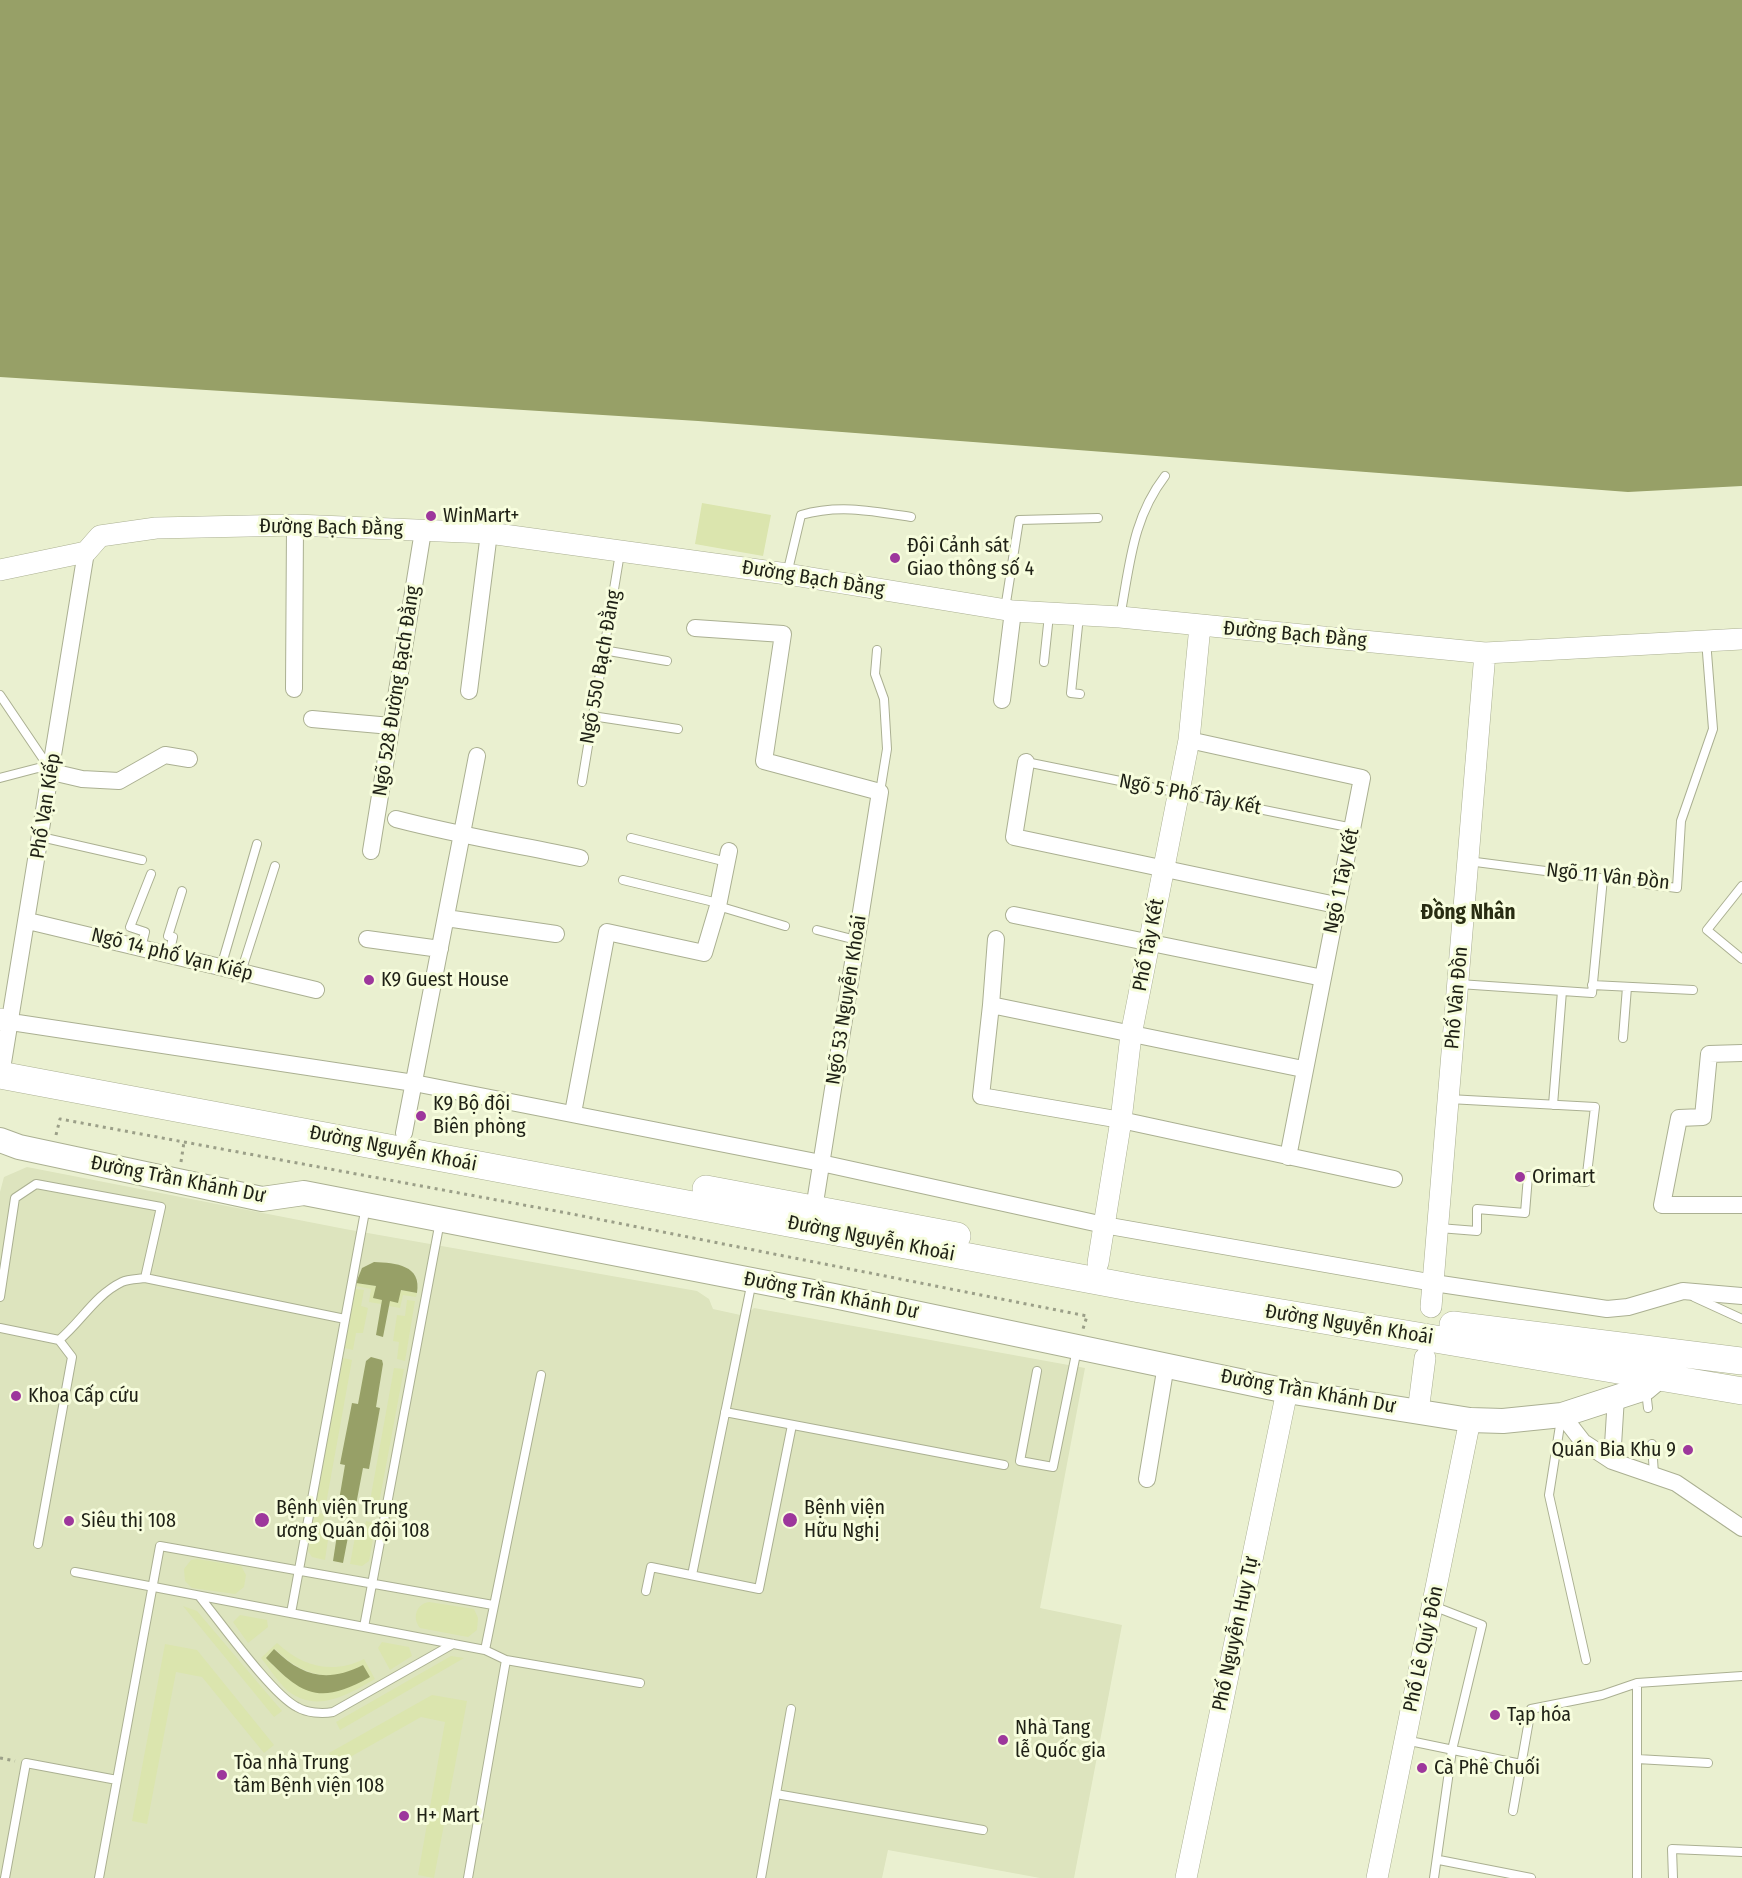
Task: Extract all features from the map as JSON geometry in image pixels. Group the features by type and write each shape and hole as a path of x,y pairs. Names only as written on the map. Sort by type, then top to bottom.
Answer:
{"main road":[{"name":"Đường Nguyễn Khoái","path":"2,1067 404,1133 1098,1263 1459,1326 1742,1361"},
{"name":"Đường Nguyễn Khoái","path":"2,1067 1651,1391 1742,1391"},
{"name":"Đường Trần Khánh Dư","path":"0,1140 19,1147 262,1199 304,1193 1078,1346 1287,1391 1470,1420 1503,1421 1562,1415 1616,1397 1651,1391"},
{"path":"1651,1391 1682,1353"}],"street":[{"name":"Đường Bạch Đằng","path":"0,570 86,552 100,536 156,528 295,525 489,533 620,553 787,574 1049,615 1119,617 1485,653 1742,639"},
{"path":"294,689 295,525"},
{"name":"Ngõ 528 Đường Bạch Đằng","path":"371,850 423,531"},
{"path":"469,691 489,533"},
{"name":"Phố Vạn Kiếp","path":"2,1067 5,1021 28,921 86,552"},
{"path":"1002,699 1009,610"},
{"name":"Phố Tây Kết","path":"1098,1263 1121,1120 1131,1035 1189,740 1200,626"},
{"path":"694,628 783,634 764,762 880,792"},
{"name":"Phố Vân Đồn","path":"1431,1307 1485,653"},
{"path":"312,719 391,726"},
{"name":"Ngõ 1 Tây Kết","path":"1189,740 1362,778 1303,1069 1288,1157"},
{"path":"52,772 81,779 119,781 165,755 189,759"},
{"path":"404,1133 477,756"},
{"path":"1026,762 1014,837 1336,905"},
{"name":"Ngõ 53 Nguyễn Khoái","path":"814,1209 880,792"},
{"path":"396,819 462,837 509,843 580,858"},
{"path":"573,1113 607,932 704,953 718,904 728,856"},
{"path":"1014,915 1323,978"},
{"path":"446,918 556,934"},
{"name":"Ngõ 14 phố Vạn Kiếp","path":"28,921 316,990"},
{"path":"368,939 440,949"},
{"path":"996,939 992,1005 981,1096 1121,1120 1394,1179"},
{"path":"992,1005 1303,1069"},
{"path":"5,1021 414,1083 822,1163 1104,1225 1434,1283 1607,1309 1628,1307 1683,1291 1742,1296"},
{"path":"1742,1053 1709,1054 1703,1117 1679,1118 1662,1205 1742,1205"},
{"path":"1418,1412 1425,1358"},
{"path":"1147,1479 1166,1365"},
{"name":"Phố Nguyễn Huy Tự","path":"1186,1878 1287,1391"},
{"path":"1612,1461 1616,1397"},
{"path":"1562,1415 1583,1442 1612,1461 1654,1474 1697,1495 1742,1528"},
{"name":"Phố Lê Quý Đôn","path":"1377,1878 1470,1420"}],"lane":[{"path":"1119,617 1130,554 1149,497 1165,476"},
{"path":"787,574 801,515 822,509 849,508 911,517"},
{"path":"1009,610 1019,520 1098,518"},
{"name":"Ngõ 550 Bạch Đằng","path":"582,782 620,553"},
{"path":"1044,662 1049,615"},
{"path":"1079,616 1071,693 1080,694"},
{"name":"Ngõ 11 Vân Đồn","path":"1468,861 1677,888 1682,821 1713,729 1706,640"},
{"path":"603,650 667,661"},
{"path":"877,650 875,674 884,699 887,749 880,792"},
{"path":"0,695 52,772"},
{"path":"592,716 678,729"},
{"name":"Ngõ 5 Phố Tây Kết","path":"1026,762 1353,828"},
{"path":"0,778 38,768 52,772"},
{"path":"41,837 142,860"},
{"path":"632,838 728,856"},
{"path":"221,967 257,844"},
{"path":"241,972 275,866"},
{"path":"141,948 145,932 130,927 151,874"},
{"path":"1458,984 1592,993 1603,879"},
{"path":"624,880 718,904 785,926"},
{"path":"1742,886 1707,930 1742,959"},
{"path":"169,954 173,937 168,936 182,891"},
{"path":"818,930 856,940"},
{"path":"1592,985 1693,990"},
{"path":"1623,1038 1627,987"},
{"path":"1553,1105 1562,991"},
{"path":"1439,1228 1477,1231 1478,1209 1525,1213 1528,1176 1586,1182 1595,1107 1449,1099"},
{"path":"0,1297 15,1198 36,1184 161,1207 145,1278"},
{"path":"291,1613 366,1206"},
{"path":"364,1627 440,1220"},
{"path":"59,1340 75,1327 89,1307 122,1282 145,1278 345,1319"},
{"path":"692,1575 752,1281"},
{"path":"1683,1291 1742,1319"},
{"path":"0,1328 59,1340 72,1358 38,1544"},
{"path":"1038,1371 1020,1461 1053,1467 1078,1346"},
{"path":"486,1650 493,1605 541,1375"},
{"path":"725,1412 1004,1465"},
{"path":"1562,1415 1549,1495 1586,1660"},
{"path":"646,1591 651,1567 759,1589 792,1425"},
{"path":"1652,1444 1654,1474"},
{"path":"99,1878 160,1546 493,1605"},
{"path":"75,1572 486,1650 506,1660 640,1683"},
{"path":"199,1595 280,1694 300,1709 333,1712 453,1644"},
{"path":"1433,1606 1482,1624 1452,1750 1439,1860 1434,1878"},
{"path":"468,1878 506,1660"},
{"path":"1513,1812 1531,1709 1602,1695 1637,1683 1742,1676"},
{"path":"1637,1683 1637,1878"},
{"path":"761,1878 791,1709"},
{"path":"1405,1740 1521,1764"},
{"path":"1637,1759 1708,1763"},
{"path":"5,1878 26,1762 117,1780"},
{"path":"776,1794 983,1830"},
{"path":"1673,1878 1672,1850 1742,1852"},
{"path":"1439,1860 1531,1878"}],"path":[{"path":"51,1154 60,1119 555,1211 1087,1316 1078,1346"}],"shaded area":[{"path":"0,0 1742,0 1742,486 1628,492 698,421 0,377"},
{"path":"702,503 771,515 763,556 695,544"},
{"name":"Bệnh viện Trung ương Quân đội 108","path":"27,1167 345,1229 697,1291 709,1299 713,1309 745,1316 754,1308 1085,1368 1040,1608 1122,1625 1074,1878 1040,1878 888,1850 882,1878 0,1878 0,1192 4,1177"},
{"path":"374,1262 406,1267 415,1276 417,1284 417,1293 401,1290 398,1303 390,1301 383,1337 376,1335 382,1300 373,1298 376,1286 356,1283 362,1268"},
{"path":"356,1283 376,1286 382,1300 381,1304 369,1302 371,1289 356,1286"},
{"path":"355,1289 364,1290 361,1306 368,1308 363,1333 356,1333 353,1350 345,1348"},
{"path":"400,1290 417,1293 416,1297 403,1295 400,1308 389,1306 390,1301"},
{"path":"407,1300 415,1301 405,1361 397,1359 399,1342 393,1341 397,1315 405,1316"},
{"path":"371,1357 382,1360 383,1364 376,1407 380,1408 369,1469 363,1468 355,1510 347,1514 342,1513 338,1506 345,1465 340,1464 352,1403 358,1404 366,1361"},
{"path":"343,1358 352,1360 326,1504 316,1503"},
{"path":"394,1368 404,1369 377,1514 368,1512"},
{"path":"315,1512 324,1514 323,1527 329,1533 325,1560 312,1557 308,1551"},
{"path":"366,1521 376,1523 369,1561 362,1566 350,1564 355,1537 363,1534"},
{"path":"337,1535 348,1537 343,1563 333,1561"},
{"path":"191,1560 241,1566 246,1575 244,1587 235,1594 192,1588 185,1581 184,1569"},
{"path":"429,1602 474,1609 478,1618 477,1630 468,1637 420,1628 416,1620 418,1608"},
{"path":"183,1606 197,1611 282,1711 274,1717"},
{"path":"240,1615 267,1620 268,1627 248,1643 233,1622"},
{"path":"382,1642 409,1647 412,1656 390,1670 378,1648"},
{"path":"277,1643 296,1657 318,1666 341,1666 364,1659 375,1679 333,1699 310,1701 299,1698 288,1691 261,1658","holes":["275,1649 309,1672 329,1675 350,1672 324,1693 306,1689 279,1671 266,1658"]},
{"path":"165,1644 197,1650 274,1745 264,1753 202,1677 176,1672 147,1824 132,1821"},
{"path":"274,1649 305,1671 327,1675 338,1674 363,1665 370,1677 338,1691 313,1692 291,1681 266,1658"},
{"path":"451,1656 464,1658 340,1730 336,1722"},
{"path":"432,1695 467,1701 434,1878 418,1875 445,1722 421,1717 336,1765 329,1753"}],"place":[{"name":"WinMart+","path":"431,516"},
{"name":"Đội Cảnh sát Giao thông số 4","path":"895,558"},
{"name":"K9 Guest House","path":"369,980"},
{"name":"K9 Bộ đội Biên phòng","path":"421,1116"},
{"name":"Orimart","path":"1520,1177"},
{"name":"Khoa Cấp cứu","path":"16,1396"},
{"name":"Quán Bia Khu 9","path":"1688,1450"},
{"name":"Bệnh viện Trung ương Quân đội 108","path":"262,1520"},
{"name":"Bệnh viện Hữu Nghị","path":"790,1520"},
{"name":"Siêu thị 108","path":"69,1521"},
{"name":"Tạp hóa","path":"1495,1715"},
{"name":"Nhà Tang lễ Quốc gia","path":"1003,1740"},
{"name":"Cà Phê Chuối","path":"1422,1768"},
{"name":"Tòa nhà Trung tâm Bệnh viện 108","path":"222,1775"},
{"name":"H+ Mart","path":"404,1816"}],"district":[{"name":"Đồng Nhân","path":"1468,913"}]}
